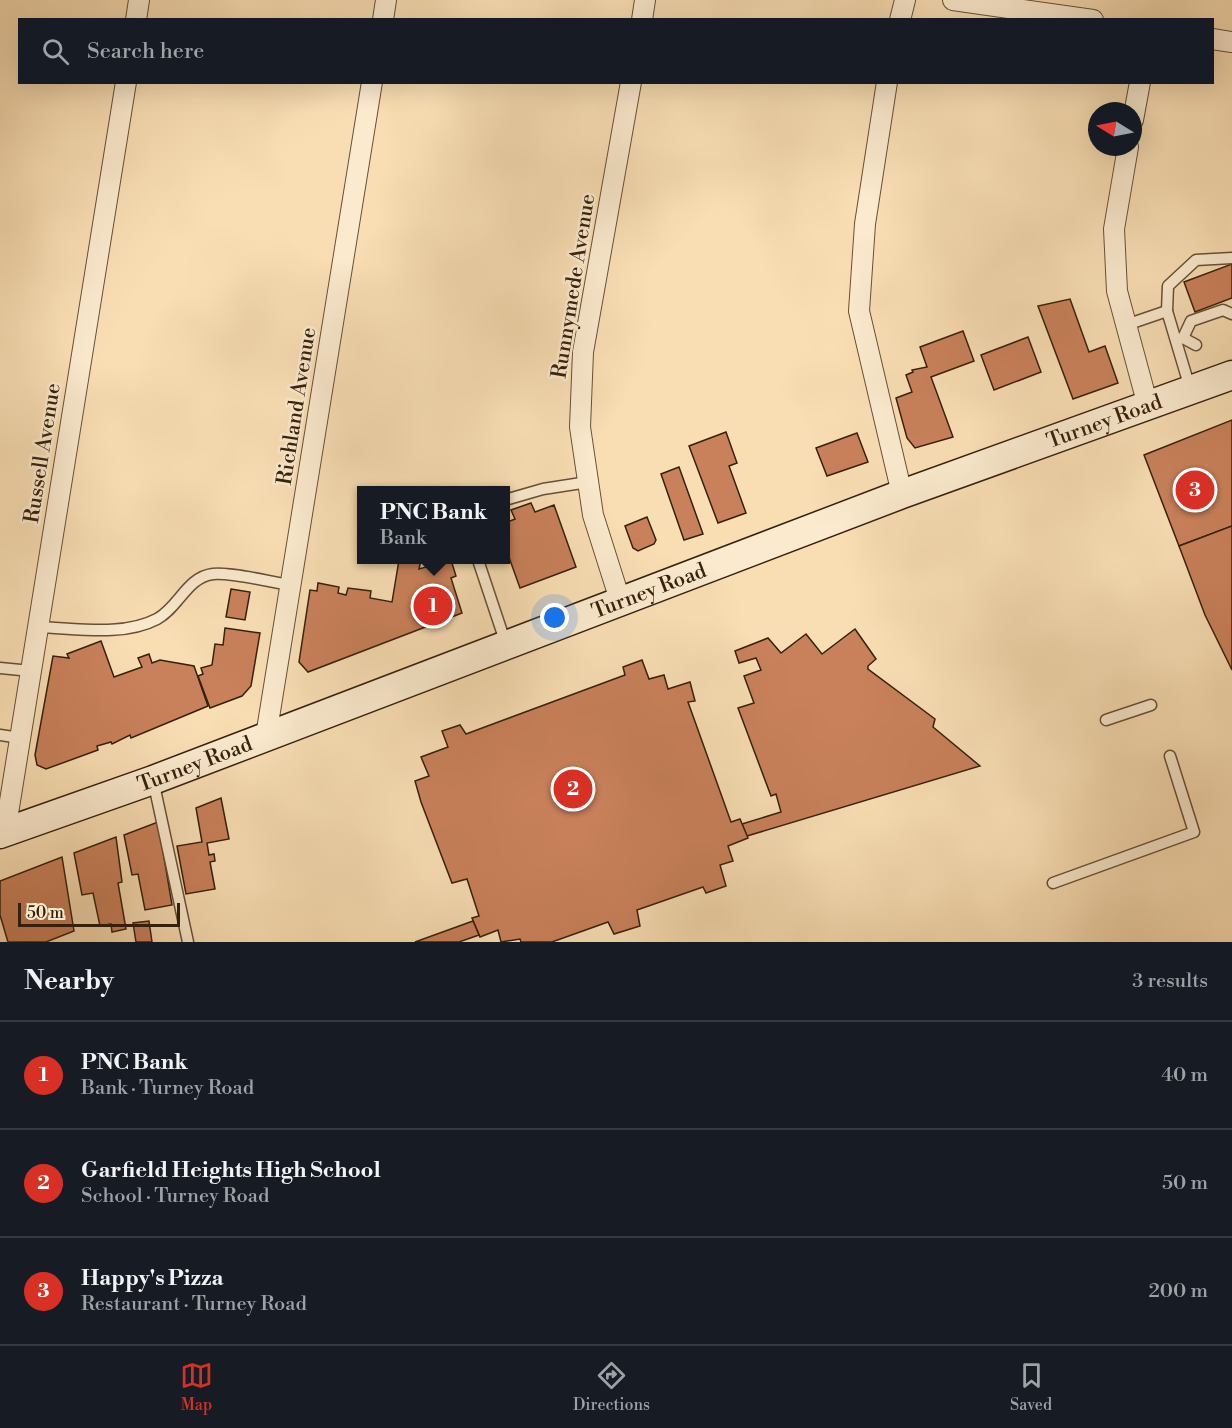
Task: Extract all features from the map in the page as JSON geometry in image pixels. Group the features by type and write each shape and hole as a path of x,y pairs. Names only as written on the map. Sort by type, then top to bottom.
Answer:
{"main road":[{"name":"Turney Road","path":"2,833 153,780 902,494 1232,375"}],"street":[{"path":"136,18 139,0"},
{"path":"383,18 386,0"},
{"path":"642,18 645,0"},
{"path":"900,18 904,0"},
{"path":"952,0 1079,18"},
{"path":"1214,39 1232,42"},
{"name":"Russell Avenue","path":"2,833 20,738 126,84"},
{"name":"Richland Avenue","path":"266,736 372,84"},
{"name":"Runnymede Avenue","path":"620,600 593,515 580,427 583,352 631,84"},
{"path":"886,84 865,224 859,311 902,494"},
{"path":"1136,102 1140,84"},
{"path":"1126,156 1114,229 1117,291 1148,406"}],"lane":[{"path":"1191,390 1180,339 1167,311 1168,286 1196,260 1232,258"},
{"path":"1180,339 1191,321 1223,310 1232,314"},
{"path":"1126,325 1167,311"},
{"path":"1180,339 1196,345"},
{"path":"510,499 543,489 588,482"},
{"path":"479,564 506,644"},
{"path":"38,627 108,630 155,620 172,610 196,579 213,574 291,585"},
{"path":"0,668 31,671"},
{"path":"1106,720 1151,705"},
{"path":"0,735 20,738"},
{"path":"1053,883 1194,832 1170,756"},
{"path":"153,780 188,942"}],"building":[{"path":"1232,264 1232,298 1195,312 1184,282"},
{"path":"1070,299 1089,352 1105,346 1118,383 1073,399 1038,306"},
{"path":"963,331 974,361 931,377 953,437 915,448 907,438 896,398 912,392 906,375 913,372 912,370 927,367 920,347"},
{"path":"1028,337 1041,372 994,390 981,355"},
{"path":"1232,420 1232,526 1179,546 1144,455"},
{"path":"726,432 737,463 729,466 746,513 718,523 689,446"},
{"path":"857,433 868,462 827,476 816,448"},
{"path":"679,467 703,534 684,540 661,474"},
{"path":"531,503 535,512 554,505 576,567 520,588 510,560 510,521 515,519 511,510"},
{"path":"647,517 656,540 654,544 638,551 633,548 625,526"},
{"path":"1232,526 1232,670 1205,615 1179,546"},
{"path":"398,564 420,564 419,569 437,564 452,564 456,576 451,578 462,613 308,672 299,662 310,590 317,591 318,583 339,587 338,593 346,595 348,588 371,591 370,598 392,602"},
{"path":"231,589 250,592 245,620 226,617"},
{"path":"225,628 260,633 251,686 242,696 210,708 198,676 203,674 201,668 212,665 215,644 223,645"},
{"path":"855,629 876,659 868,666 868,669 935,719 933,727 980,766 747,836 742,824 781,812 776,794 771,796 738,708 754,703 744,676 761,670 756,658 739,663 735,651 768,638 781,653 806,634 822,654"},
{"path":"101,641 114,677 142,667 138,658 149,654 152,663 160,660 194,666 208,706 131,738 130,735 112,744 111,742 97,746 98,750 46,769 37,765 35,755 53,656 69,658 67,654"},
{"path":"642,660 649,679 664,675 668,689 690,682 695,701 688,702 731,822 740,819 748,838 728,846 733,861 720,865 726,886 706,893 703,887 637,910 640,926 614,934 608,922 552,942 521,942 520,939 501,942 498,930 480,937 472,918 479,916 467,879 452,883 421,802 415,781 429,776 421,757 448,747 442,731 460,725 466,734 625,675 623,667"},
{"path":"221,798 229,839 207,843 209,855 214,854 215,861 210,862 215,889 186,894 177,846 202,842 196,808"},
{"path":"158,822 172,905 145,910 138,874 132,875 124,835"},
{"path":"116,837 122,882 118,883 126,929 112,932 111,924 100,926 93,893 82,895 74,853"},
{"path":"62,857 74,931 46,942 8,942 0,915 0,881"},
{"path":"149,921 152,942 136,942 133,923"},
{"path":"473,921 479,935 459,942 415,942"}],"place":[{"name":"Happy's Pizza","path":"1195,490"},
{"name":"PNC Bank","path":"433,606"},
{"name":"Garfield Heights High School","path":"573,789"}]}
